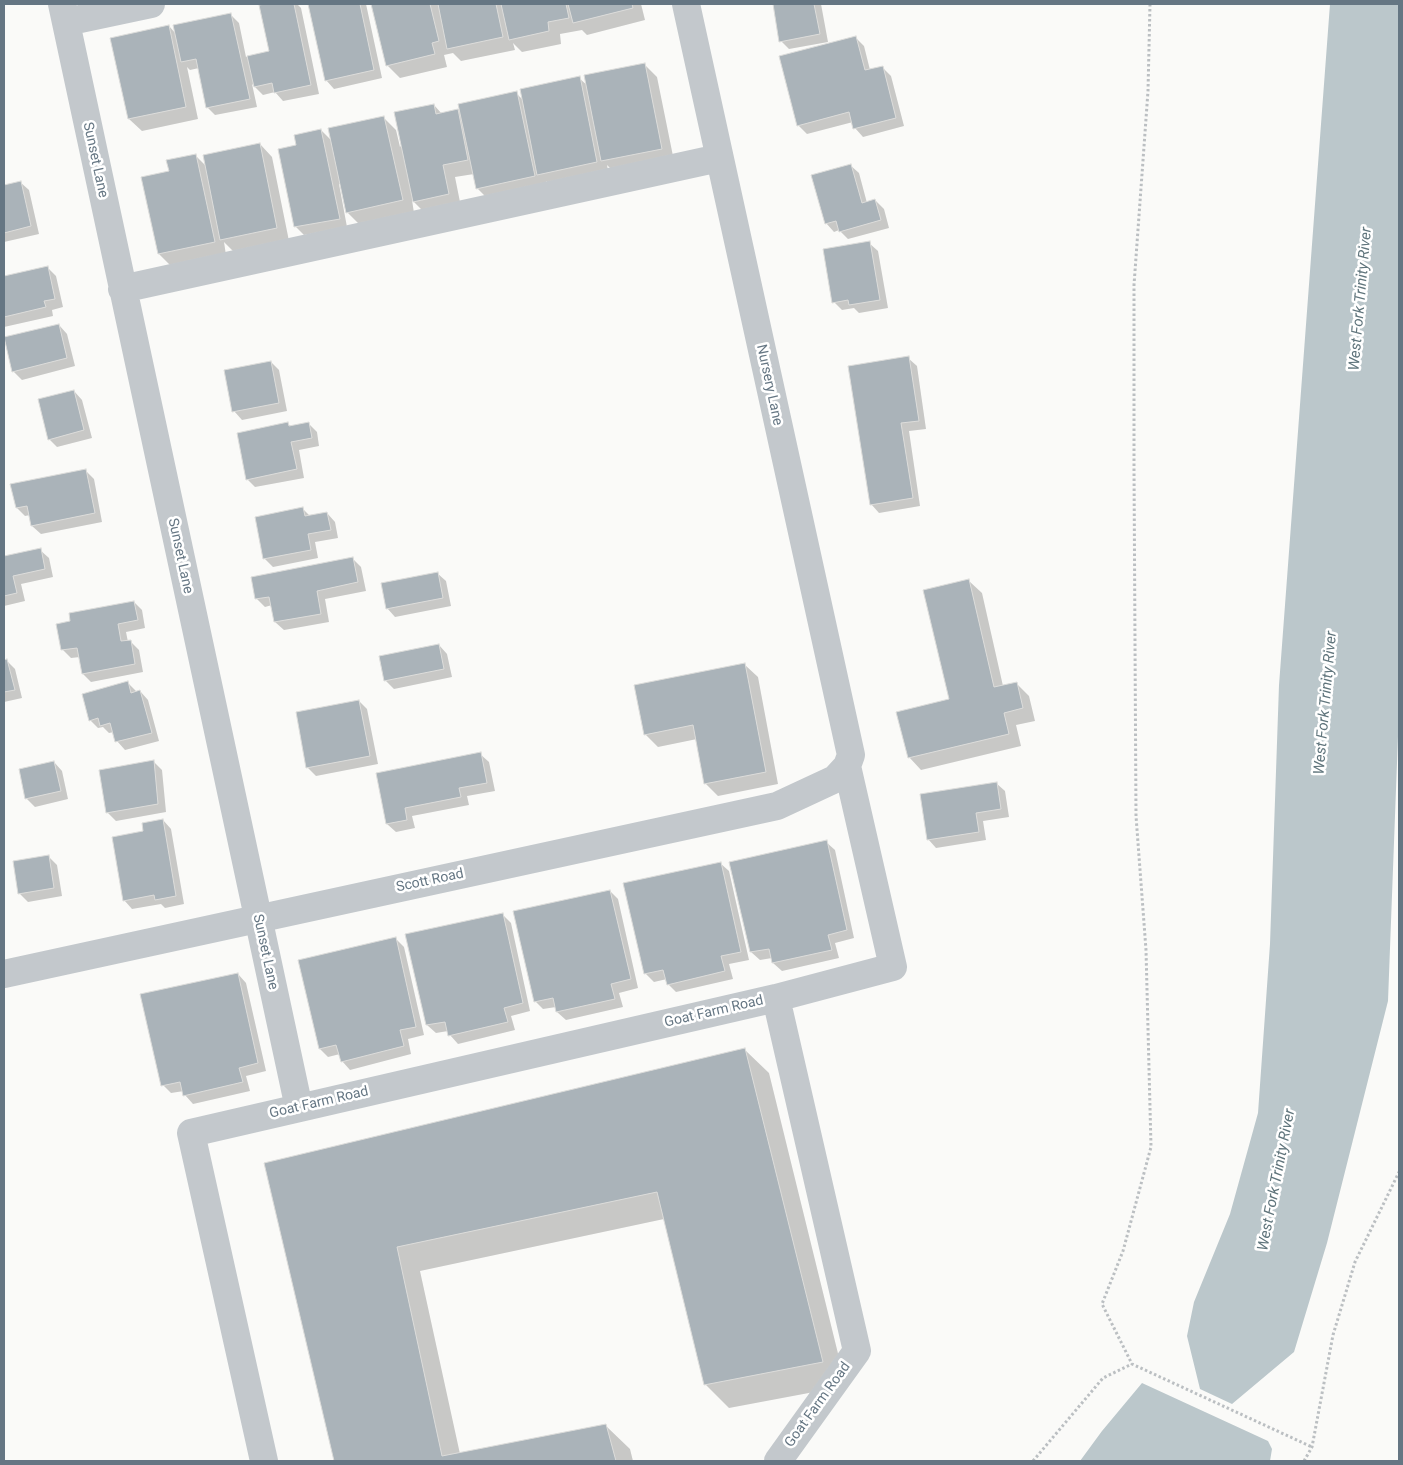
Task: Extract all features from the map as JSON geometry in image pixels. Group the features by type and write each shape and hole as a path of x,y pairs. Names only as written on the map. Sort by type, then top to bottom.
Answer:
{"street":[{"path":"64,13 151,4"},
{"name":"Nursery Lane","path":"686,4 851,756 848,766"},
{"name":"Sunset Lane","path":"64,13 299,1108"},
{"path":"122,289 719,158"},
{"name":"Scott Road","path":"4,974 776,806 835,779 848,766"},
{"name":"Goat Farm Road","path":"264,1461 191,1133 776,998 893,967 848,766"},
{"name":"Goat Farm Road","path":"776,998 857,1351 778,1461"}],"path":[{"path":"1150,4 1148,91 1134,285 1134,478 1136,816 1146,950 1151,1147 1122,1251 1102,1304 1132,1364 1312,1447"},
{"path":"1304,1461 1312,1447 1333,1335 1354,1262 1399,1172"},
{"path":"1033,1461 1102,1378 1132,1364"}],"water":[{"name":"West Fork Trinity River","path":"1330,4 1399,4 1399,710 1388,1001 1327,1243 1294,1352 1232,1404 1200,1389 1187,1336 1194,1302 1230,1214 1258,1113 1270,944 1279,685"},
{"path":"1142,1383 1268,1441 1272,1449 1270,1461 1080,1461"}],"building":[{"path":"294,4 311,85 274,93 272,83 254,87 247,56 269,51 259,5"},
{"path":"308,4 360,4 374,70 325,81"},
{"path":"371,4 430,4 439,41 432,43 435,54 386,66"},
{"path":"438,4 496,4 503,37 447,49"},
{"path":"501,4 566,4 569,18 548,22 549,31 509,40"},
{"path":"568,4 632,4 633,8 573,23"},
{"path":"773,4 814,4 820,34 779,42"},
{"path":"231,13 250,99 206,108 196,59 181,62 173,25"},
{"path":"169,25 186,107 128,119 110,38"},
{"path":"856,36 865,70 883,66 896,118 853,129 849,112 797,126 779,56"},
{"path":"645,63 662,149 601,161 584,75"},
{"path":"580,76 597,162 537,175 520,89"},
{"path":"517,91 535,176 476,189 458,104"},
{"path":"434,104 436,114 458,109 468,160 443,165 449,194 413,202 394,112"},
{"path":"384,116 403,200 346,213 328,128"},
{"path":"321,129 340,219 294,227 278,149 296,145 294,135"},
{"path":"260,143 277,228 220,240 203,155"},
{"path":"196,154 215,242 158,254 141,177 169,171 166,160"},
{"path":"851,164 862,203 875,199 881,220 839,232 836,221 825,224 811,175"},
{"path":"21,181 31,226 4,233 4,185"},
{"path":"870,241 880,300 849,305 848,300 832,303 823,249"},
{"path":"48,266 55,299 44,301 46,307 4,317 4,276"},
{"path":"59,324 67,358 12,372 4,337"},
{"path":"909,356 919,421 901,423 913,498 870,505 848,366"},
{"path":"271,361 279,403 232,412 224,370"},
{"path":"74,390 84,430 48,440 38,399"},
{"path":"288,422 289,426 309,422 312,438 291,442 297,469 246,480 237,433"},
{"path":"86,469 95,513 31,526 27,506 16,508 10,484"},
{"path":"303,507 305,516 327,512 331,530 308,534 311,550 263,559 255,517"},
{"path":"41,548 45,569 13,576 17,593 4,596 4,556"},
{"path":"353,557 358,582 317,591 321,614 274,622 269,597 255,599 251,577"},
{"path":"438,572 443,598 386,609 381,583"},
{"path":"969,579 994,687 1017,682 1023,708 1004,713 1009,734 908,758 896,712 949,699 923,590"},
{"path":"134,601 138,620 118,624 121,641 131,640 135,664 82,674 77,648 61,650 56,624 70,621 69,613"},
{"path":"439,644 444,669 384,681 379,656"},
{"path":"7,659 15,690 4,692 4,660"},
{"path":"745,663 766,772 704,784 693,725 644,735 634,685"},
{"path":"128,681 131,693 140,690 152,733 115,742 110,723 100,726 98,718 89,721 82,694"},
{"path":"359,700 370,756 306,768 296,712"},
{"path":"481,752 487,783 459,788 461,797 405,808 407,820 386,824 376,773"},
{"path":"154,760 158,804 106,813 99,770"},
{"path":"54,761 61,791 25,799 19,769"},
{"path":"997,782 1001,809 976,813 979,832 927,840 920,794"},
{"path":"163,819 176,896 155,900 154,895 123,901 112,837 143,831 142,823"},
{"path":"827,840 847,930 828,935 832,950 772,963 769,949 750,952 729,862"},
{"path":"49,855 54,888 18,894 13,861"},
{"path":"721,862 741,952 721,956 725,971 667,985 663,970 644,974 623,883"},
{"path":"610,890 631,979 611,984 615,999 556,1012 553,998 534,1002 513,911"},
{"path":"503,913 523,1003 504,1008 508,1022 448,1036 445,1022 426,1025 405,934"},
{"path":"396,937 416,1027 400,1030 404,1046 341,1062 336,1045 319,1049 298,960"},
{"path":"238,973 258,1063 239,1068 243,1082 183,1096 180,1082 161,1086 140,994"},
{"path":"745,1048 823,1362 704,1385 657,1192 397,1247 442,1456 606,1424 616,1461 334,1461 264,1163"}]}
